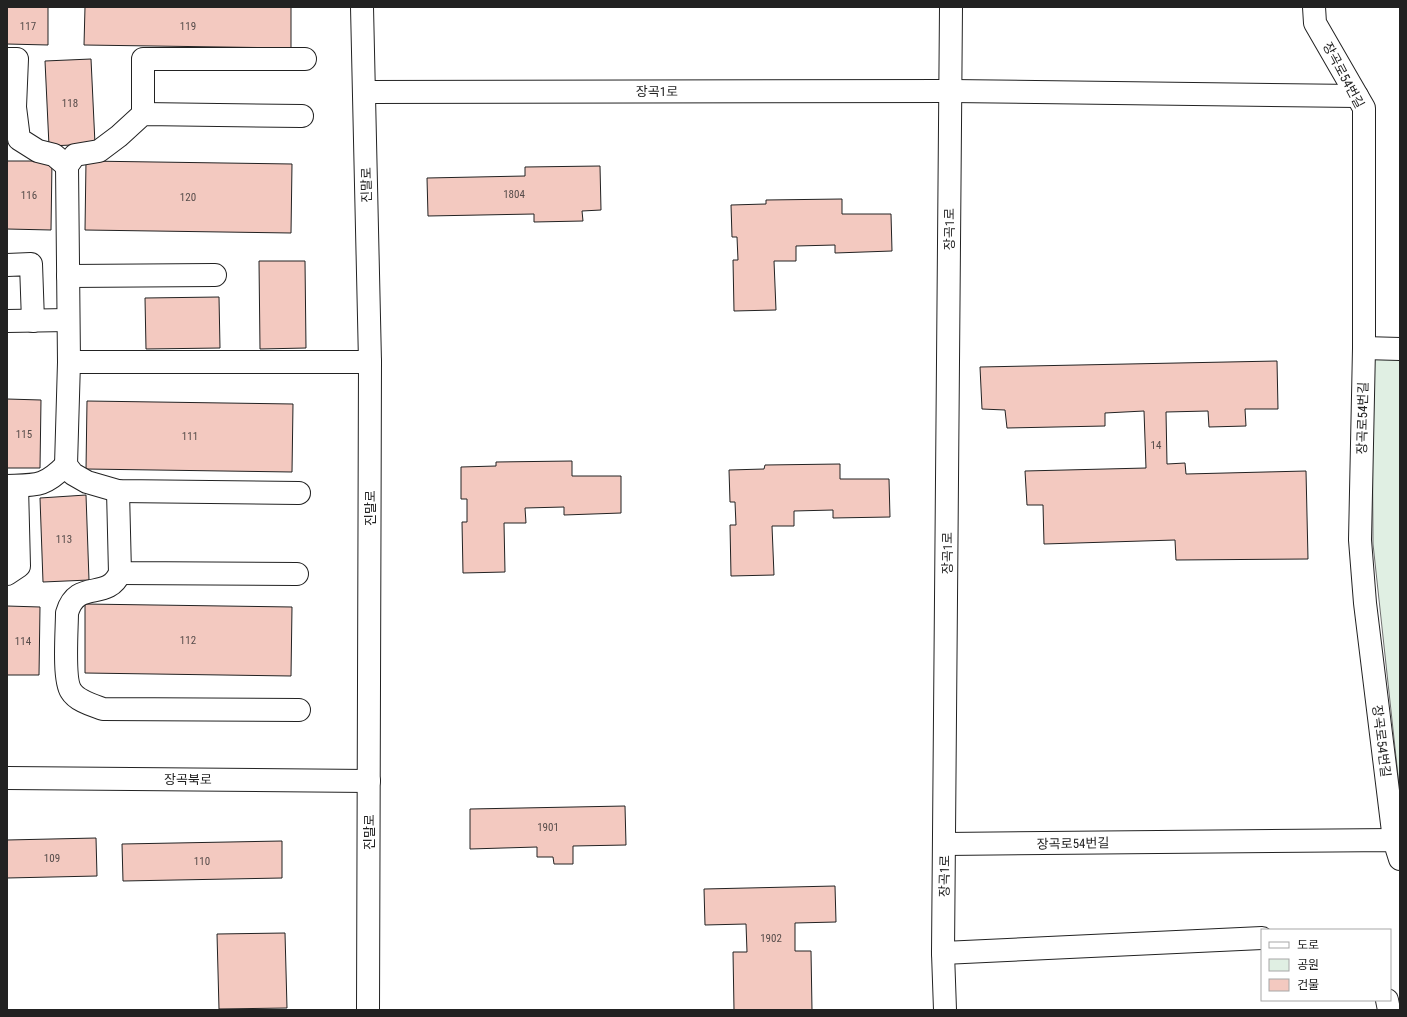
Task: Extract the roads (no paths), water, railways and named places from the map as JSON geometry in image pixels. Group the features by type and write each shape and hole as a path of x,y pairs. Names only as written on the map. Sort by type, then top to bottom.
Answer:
{"street":[{"name":"진말로","path":"362,7 370,362 368,1010"},
{"path":"951,7 951,90 1357,96"},
{"name":"장곡로54번길","path":"944,844 1398,846 1364,603 1360,540 1364,348 1364,108 1315,23 1314,7"},
{"path":"7,59 17,59 11,107 19,139 38,151 54,155 67,166"},
{"path":"143,114 143,59 305,59"},
{"name":"장곡1로","path":"364,92 951,90 943,953 945,1010"},
{"path":"298,493 118,491 87,482 73,474 66,465 69,362 67,166 75,155 99,151 119,136 143,114 302,116"},
{"path":"7,264 31,264 33,321"},
{"path":"68,276 215,275"},
{"path":"7,321 68,320"},
{"path":"1364,348 1400,349"},
{"path":"69,362 370,362"},
{"path":"7,574 19,566 12,486 38,485 56,475 66,465"},
{"path":"118,491 120,573 116,581 102,589 80,593 70,603 67,613 67,678 71,691 86,703 103,709 299,710"},
{"path":"120,573 297,574"},
{"name":"장곡북로","path":"7,778 369,781"},
{"path":"943,953 1261,938"}]}
